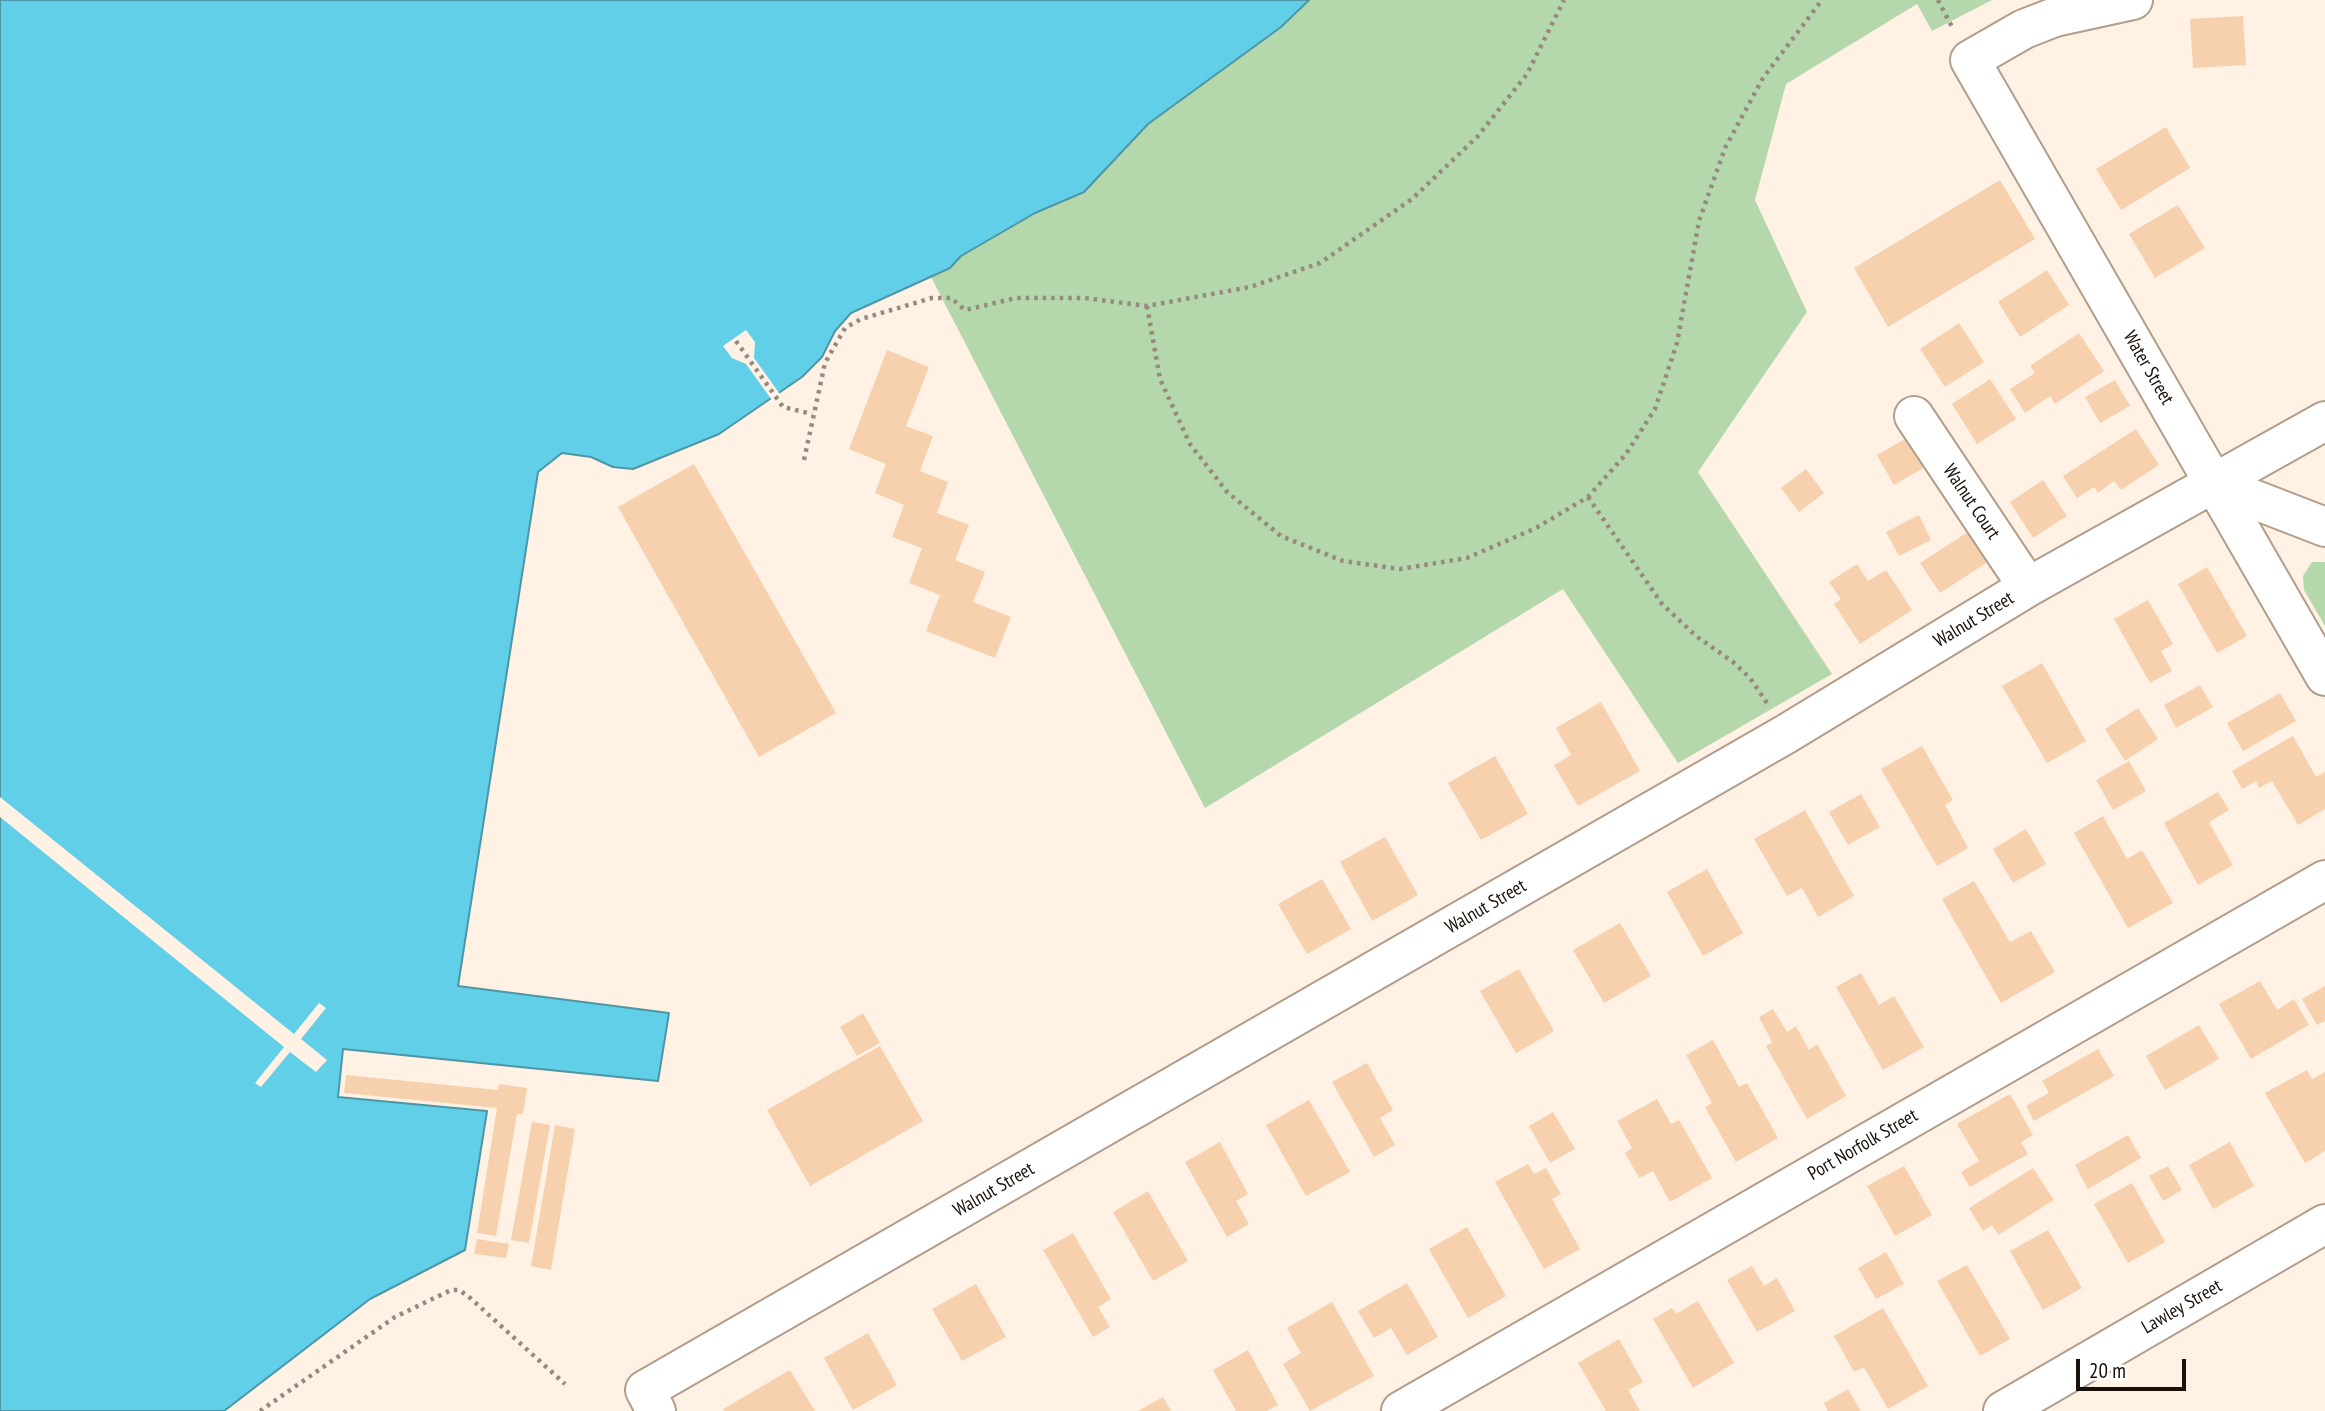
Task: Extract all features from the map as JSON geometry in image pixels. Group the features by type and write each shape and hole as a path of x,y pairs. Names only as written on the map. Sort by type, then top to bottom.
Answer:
{"street":[{"name":"Water Street","path":"2133,0 2054,17 2024,29 1970,60 2325,676"},
{"name":"Walnut Court","path":"1914,416 2028,587"},
{"name":"Walnut Street","path":"650,1401 1762,748 2028,587 2325,421"},
{"path":"2214,484 2325,527"},
{"name":"Port Norfolk Street","path":"1401,1411 2325,880"},
{"name":"Lawley Street","path":"2003,1411 2325,1224"}],"path":[{"path":"804,460 825,363 845,328 861,319 932,298 951,299 965,310 1016,298 1085,298 1147,306 1250,287 1320,263 1412,199 1478,136 1527,74 1564,0"},
{"path":"1147,306 1160,379 1190,444 1227,492 1281,536 1343,561 1400,569 1467,558 1536,528 1588,497 1636,441 1661,395 1677,344 1699,221 1736,124 1779,53 1822,0"},
{"path":"1939,1 1946,0"},
{"path":"736,341 783,407 812,414"},
{"path":"1588,497 1662,604 1696,636 1743,672 1770,708"},
{"path":"260,1411 395,1317 451,1290 459,1290 468,1296 565,1384"}],"green space":[{"path":"1309,0 1992,0 1932,31 1917,4 1786,84 1755,200 1807,312 1698,472 1832,674 1678,763 1563,589 1205,808 930,275 950,267 961,256 1035,213 1084,192 1148,124 1281,27"},
{"path":"2312,562 2325,562 2325,626 2304,590 2303,576"}],"water":[{"path":"0,0 1309,0 1281,27 1148,124 1084,192 1035,213 961,256 950,268 851,313 835,331 822,357 802,377 719,434 633,469 613,467 591,457 562,453 538,472 458,986 669,1013 658,1081 343,1049 338,1097 487,1111 465,1250 370,1299 224,1411 0,1411"}],"pier":[{"path":"746,330 755,342 754,358 782,397 774,403 746,364 732,358 723,346"},
{"path":"0,797 294,1034 319,1003 326,1008 301,1039 327,1060 316,1072 290,1052 261,1087 255,1083 284,1047 0,817"}],"building":[{"path":"2243,16 2246,65 2193,68 2190,19"},
{"path":"2166,127 2190,168 2121,210 2096,169"},
{"path":"2000,180 2035,239 1888,327 1854,268"},
{"path":"2178,205 2205,248 2155,278 2129,234"},
{"path":"2047,270 2069,305 2020,337 1998,302"},
{"path":"1959,323 1984,362 1945,387 1920,349"},
{"path":"2079,333 2104,371 2055,404 2050,396 2025,413 2010,389 2035,373 2030,366"},
{"path":"887,350 929,367 906,426 933,436 920,471 948,482 937,513 969,525 955,560 985,572 973,602 1011,617 995,658 926,631 940,595 909,583 922,548 892,537 904,505 875,493 886,464 849,449"},
{"path":"1990,379 2016,419 1977,444 1952,404"},
{"path":"2115,380 2130,406 2100,423 2085,397"},
{"path":"2136,429 2159,465 2121,490 2114,481 2098,493 2094,487 2077,498 2063,476"},
{"path":"1914,434 1930,464 1894,485 1877,455"},
{"path":"694,464 836,713 759,757 618,507"},
{"path":"1806,469 1824,493 1799,512 1781,488"},
{"path":"2043,480 2067,516 2033,538 2010,502"},
{"path":"1919,515 1931,540 1899,556 1886,532"},
{"path":"1974,528 1994,558 1940,593 1920,563"},
{"path":"1857,564 1868,581 1886,570 1912,610 1860,644 1834,604 1841,599 1829,582"},
{"path":"2207,567 2247,636 2217,653 2178,584"},
{"path":"2148,600 2173,644 2161,651 2172,671 2150,683 2114,619"},
{"path":"2042,663 2086,741 2047,763 2002,686"},
{"path":"2200,685 2213,707 2176,728 2164,705"},
{"path":"2280,693 2296,721 2243,751 2227,723"},
{"path":"1601,702 1640,771 1578,806 1554,765 1571,755 1556,728"},
{"path":"2138,708 2158,739 2125,761 2105,729"},
{"path":"2293,736 2316,777 2325,772 2325,809 2298,825 2272,781 2259,788 2256,781 2242,789 2232,771"},
{"path":"1922,746 1953,800 1945,805 1968,848 1937,866 1881,769"},
{"path":"1495,756 1528,814 1481,840 1448,783"},
{"path":"2129,761 2146,791 2113,810 2096,780"},
{"path":"2218,792 2229,810 2209,822 2233,865 2198,885 2164,823"},
{"path":"1861,794 1880,827 1848,845 1829,812"},
{"path":"1805,810 1854,896 1818,917 1802,888 1787,896 1754,839"},
{"path":"2103,816 2127,859 2142,850 2173,903 2128,928 2074,833"},
{"path":"2026,829 2046,864 2013,883 1993,849"},
{"path":"1385,837 1418,895 1372,921 1340,862"},
{"path":"1707,869 1743,933 1703,956 1667,892"},
{"path":"1322,879 1351,929 1307,954 1278,904"},
{"path":"1974,881 2010,942 2031,931 2055,972 2001,1003 1942,899"},
{"path":"1620,923 1651,976 1604,1003 1573,950"},
{"path":"1519,969 1554,1031 1516,1053 1480,991"},
{"path":"1861,973 1879,1005 1894,996 1924,1047 1883,1070 1836,987"},
{"path":"2260,981 2277,1010 2294,999 2309,1025 2251,1059 2219,1004"},
{"path":"2325,986 2325,1021 2317,1025 2302,999"},
{"path":"1773,1009 1787,1032 1796,1026 1809,1050 1817,1044 1846,1096 1807,1119 1766,1046 1772,1042 1759,1017"},
{"path":"863,1013 880,1043 857,1056 840,1027"},
{"path":"2199,1025 2219,1059 2165,1090 2146,1056"},
{"path":"1713,1040 1739,1087 1747,1083 1778,1138 1736,1162 1705,1107 1712,1103 1686,1055"},
{"path":"880,1046 923,1121 810,1186 767,1110"},
{"path":"2098,1049 2114,1076 2034,1121 2026,1106 2049,1093 2042,1081"},
{"path":"1367,1063 1393,1110 1380,1118 1395,1145 1374,1157 1332,1082"},
{"path":"2307,1070 2312,1079 2325,1072 2325,1151 2305,1163 2265,1093"},
{"path":"346,1075 498,1090 499,1084 527,1088 523,1114 517,1114 496,1236 477,1233 497,1108 344,1093"},
{"path":"2010,1094 2033,1135 2021,1142 2028,1154 1970,1187 1961,1172 1979,1161 1957,1124"},
{"path":"1657,1099 1671,1124 1679,1120 1712,1178 1670,1202 1653,1171 1639,1178 1625,1153 1632,1148 1617,1121"},
{"path":"1309,1100 1350,1172 1306,1196 1266,1125"},
{"path":"1553,1112 1575,1149 1550,1163 1529,1126"},
{"path":"532,1122 550,1125 529,1243 511,1240"},
{"path":"555,1125 575,1129 551,1270 531,1266"},
{"path":"2128,1135 2141,1158 2088,1189 2075,1165"},
{"path":"1220,1142 1248,1194 1236,1201 1249,1224 1227,1237 1185,1162"},
{"path":"2230,1142 2254,1186 2213,1209 2189,1165"},
{"path":"1528,1164 1534,1174 1546,1168 1561,1194 1552,1199 1580,1249 1544,1269 1495,1182"},
{"path":"1904,1166 1932,1215 1895,1236 1867,1186"},
{"path":"2168,1166 2182,1190 2163,1201 2149,1176"},
{"path":"2033,1168 2054,1200 1998,1235 1992,1225 1983,1231 1969,1208"},
{"path":"2132,1183 2165,1242 2128,1263 2094,1204"},
{"path":"1148,1191 1188,1261 1153,1281 1113,1212"},
{"path":"1467,1227 1506,1296 1468,1318 1429,1249"},
{"path":"2048,1230 2082,1288 2043,1310 2010,1251"},
{"path":"1073,1233 1111,1299 1098,1307 1110,1327 1093,1337 1043,1250"},
{"path":"477,1239 509,1244 506,1258 474,1254"},
{"path":"1886,1252 1904,1284 1876,1299 1858,1268"},
{"path":"1967,1265 2010,1339 1980,1356 1937,1281"},
{"path":"1752,1266 1764,1286 1777,1278 1795,1311 1757,1332 1727,1280"},
{"path":"1407,1283 1438,1337 1407,1355 1391,1328 1374,1338 1358,1311"},
{"path":"976,1284 1006,1337 962,1361 932,1309"},
{"path":"1698,1301 1734,1363 1693,1388 1653,1319 1672,1308 1676,1314"},
{"path":"1332,1302 1374,1376 1310,1411 1283,1364 1301,1353 1287,1328"},
{"path":"1883,1308 1928,1386 1888,1409 1864,1367 1854,1372 1834,1336"},
{"path":"868,1333 897,1385 853,1410 824,1358"},
{"path":"1619,1339 1643,1382 1628,1390 1640,1411 1606,1411 1578,1363"},
{"path":"1248,1350 1278,1405 1267,1411 1236,1411 1213,1370"},
{"path":"790,1370 815,1411 724,1411 723,1409"},
{"path":"1848,1389 1861,1411 1828,1411 1824,1403"},
{"path":"1163,1397 1171,1411 1138,1411"}]}
